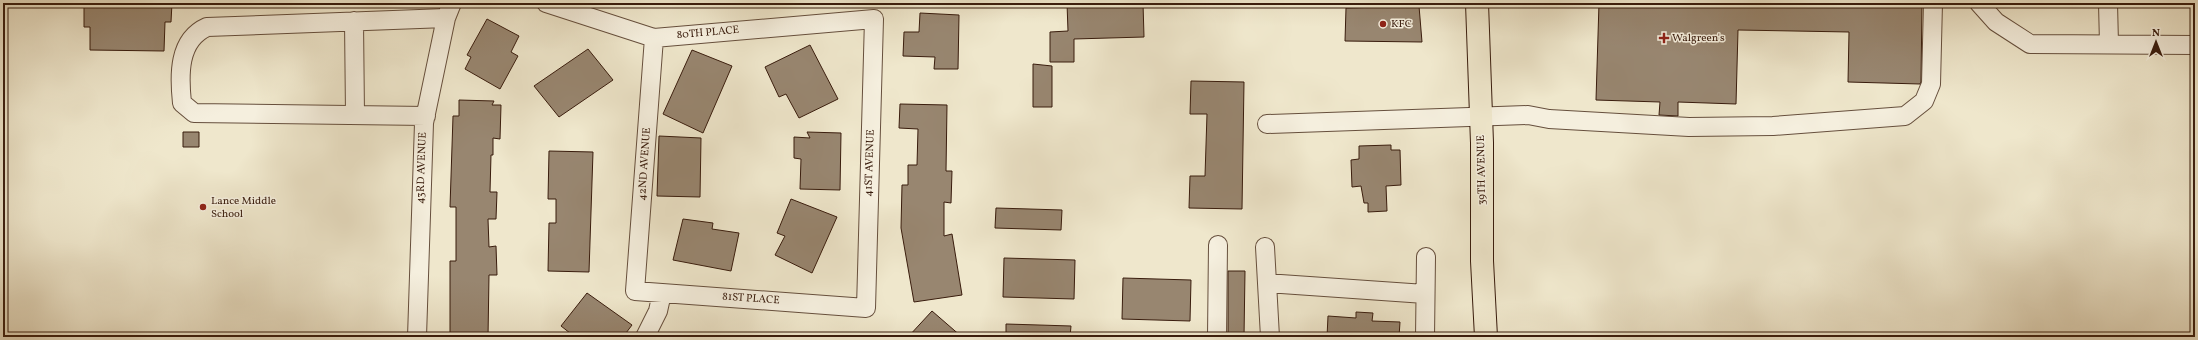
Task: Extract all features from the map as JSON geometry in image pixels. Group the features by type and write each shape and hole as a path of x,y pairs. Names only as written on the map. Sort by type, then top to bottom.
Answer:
{"main road":[{"name":"39TH AVENUE","path":"1477,3 1481,117 1482,261 1486,337"}],"street":[{"name":"80TH PLACE","path":"546,3 654,38 874,19"},
{"path":"1266,124 1528,115 1549,119 1689,127 1773,126 1905,116 1924,101 1931,84 1933,3"},
{"path":"1979,3 1996,22 2030,44 2195,45"},
{"path":"2108,3 2109,44"},
{"path":"426,116 194,113 182,103 183,51 196,32 207,27 354,21 449,11"},
{"name":"43RD AVENUE","path":"417,337 426,116 449,11"},
{"name":"41ST AVENUE","path":"866,308 874,19"},
{"path":"354,21 355,115"},
{"name":"42ND AVENUE","path":"635,291 654,38"},
{"path":"1217,337 1218,244"},
{"path":"1265,248 1270,337"},
{"path":"1425,337 1426,257"},
{"path":"1267,283 1425,294"},
{"name":"81ST PLACE","path":"635,291 866,308"},
{"path":"645,337 658,311 662,293"}],"building":[{"path":"84,3 172,3 171,22 165,22 164,51 90,50 90,27 84,27"},
{"path":"1067,3 1143,3 1144,37 1074,39 1074,62 1050,62 1050,32 1068,31"},
{"path":"1599,3 1922,3 1921,82 1920,84 1848,82 1849,32 1738,30 1736,104 1678,102 1678,116 1659,115 1660,102 1596,100"},
{"name":"KFC","path":"1419,6 1422,42 1345,41 1346,8"},
{"path":"920,13 959,15 958,69 934,69 935,57 903,56 904,32 919,32"},
{"path":"487,19 519,36 511,52 518,56 500,89 465,69 471,57 467,55"},
{"path":"810,45 838,99 799,118 786,94 779,97 765,67"},
{"path":"588,49 613,80 559,117 534,86"},
{"path":"692,50 732,66 703,133 663,114"},
{"path":"1033,64 1052,66 1052,107 1033,107"},
{"path":"1191,81 1244,82 1242,209 1189,208 1190,176 1205,176 1207,114 1190,114"},
{"path":"459,100 494,101 492,105 501,105 500,139 493,138 493,155 491,155 490,192 497,192 496,219 488,219 489,247 496,246 497,275 489,275 488,337 450,337 450,261 456,261 456,207 450,207 453,116 459,116"},
{"path":"900,104 947,105 946,171 952,171 951,203 944,202 944,236 952,234 962,295 914,302 901,228 902,185 908,185 908,165 917,165 918,129 899,128"},
{"path":"183,132 199,132 199,147 183,147"},
{"path":"807,132 841,133 840,190 800,189 801,159 794,158 794,137 810,138"},
{"path":"659,136 701,138 700,197 657,196"},
{"path":"1391,145 1391,150 1400,150 1401,185 1386,186 1387,211 1368,212 1368,203 1364,203 1361,186 1352,187 1351,160 1359,159 1359,146"},
{"path":"549,151 593,152 589,272 548,271 549,223 556,223 556,199 548,199"},
{"path":"791,199 837,217 812,273 775,255 785,236 777,233"},
{"path":"996,208 1062,210 1061,230 995,228"},
{"path":"683,219 713,223 712,229 739,233 731,271 673,260"},
{"path":"1004,258 1075,260 1074,299 1003,297"},
{"path":"1228,271 1245,271 1244,337 1228,337"},
{"path":"1123,278 1191,280 1190,321 1122,319"},
{"path":"587,293 632,325 623,337 575,337 561,326"},
{"path":"932,311 962,337 908,337"},
{"path":"1356,312 1373,313 1372,321 1400,322 1399,337 1327,337 1328,316 1356,318"},
{"path":"1006,324 1071,326 1070,337 1006,337"}],"place":[{"name":"KFC","path":"1383,24"},
{"name":"Walgreen's","path":"1664,38"},
{"name":"Lance Middle School","path":"203,207"}]}
